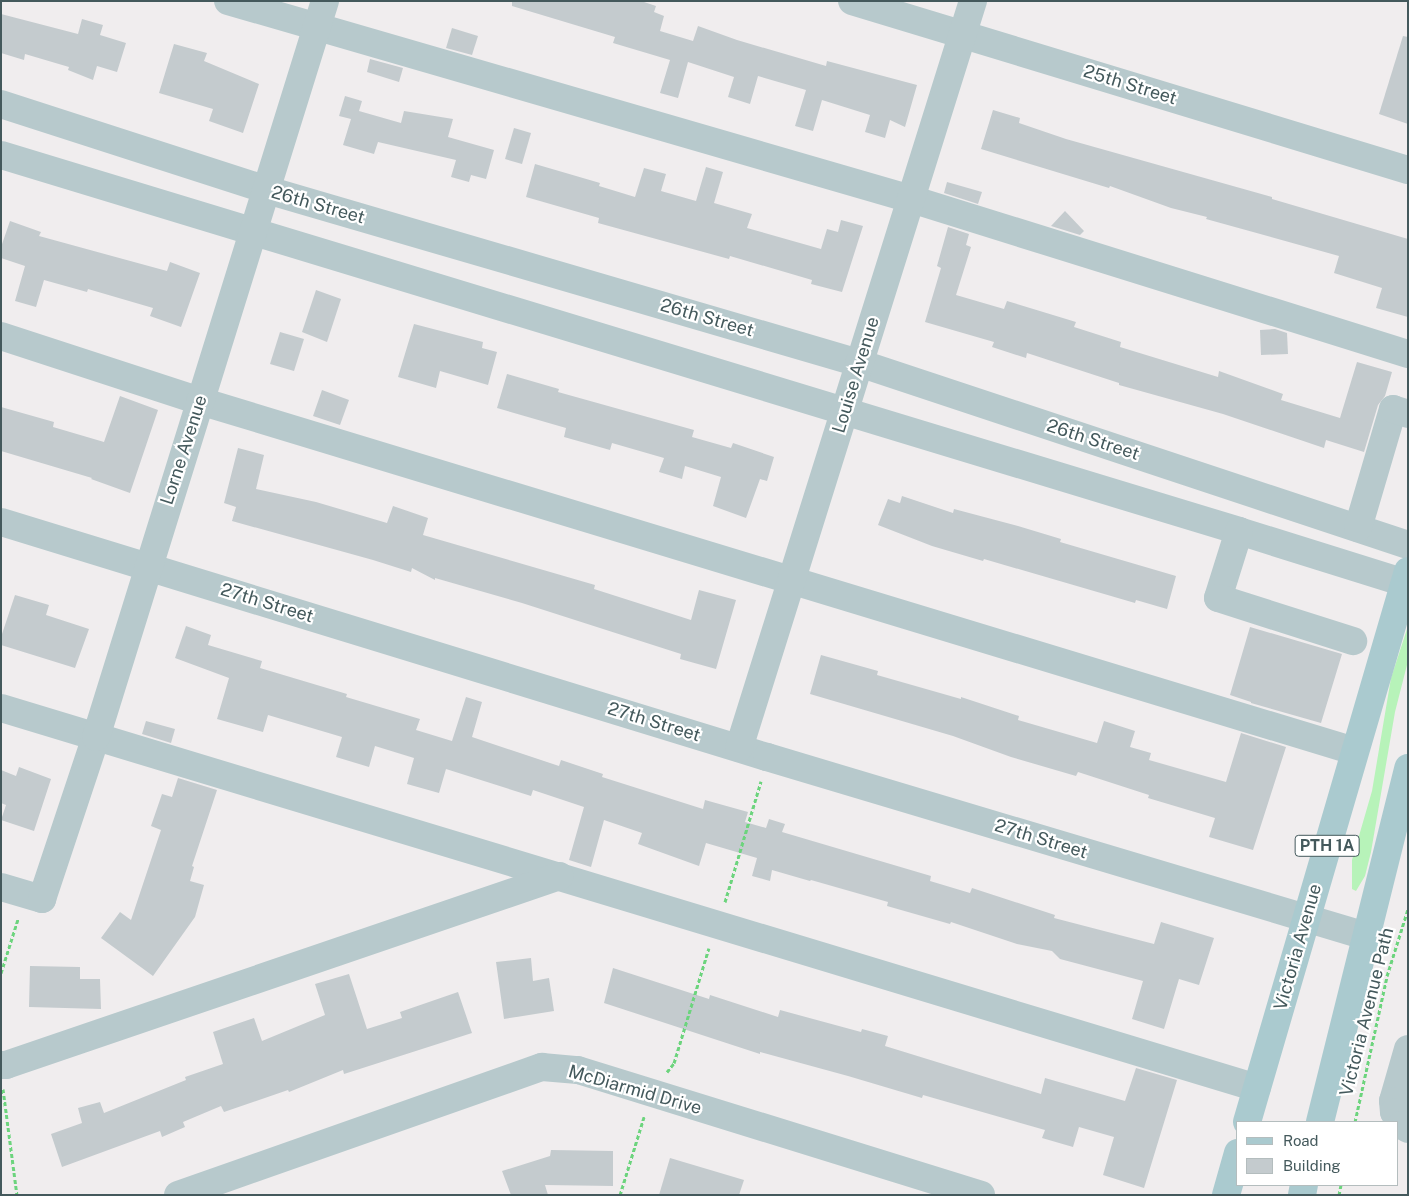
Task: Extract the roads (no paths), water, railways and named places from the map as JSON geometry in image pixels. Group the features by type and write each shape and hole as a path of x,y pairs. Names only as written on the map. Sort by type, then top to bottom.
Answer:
{"main road":[{"name":"Victoria Avenue","path":"1247,1121 1354,751 1406,579"},
{"name":"PTH 1A","path":"1320,1121 1408,768"},
{"path":"1226,1195 1236,1160"}],"street":[{"path":"228,1 911,199 1408,354"},
{"name":"Lorne Avenue","path":"23,893 96,737 148,566 254,233 324,1"},
{"name":"25th Street","path":"852,1 1408,170"},
{"name":"Louise Avenue","path":"739,748 973,1"},
{"name":"26th Street","path":"1,104 267,190 860,363 1408,546"},
{"path":"1,155 1239,531 1406,579"},
{"path":"1,336 200,401 1354,751"},
{"path":"1358,528 1393,409 1408,414"},
{"name":"27th Street","path":"1,522 739,748 1366,936"},
{"path":"1239,531 1218,598 1353,641"},
{"path":"1,708 1257,1088"},
{"path":"2,1073 6,1066 560,876"},
{"path":"1408,1050 1393,1101 1394,1112 1402,1125 1408,1129"},
{"name":"McDiarmid Drive","path":"178,1195 542,1067 578,1070 981,1195"}]}
